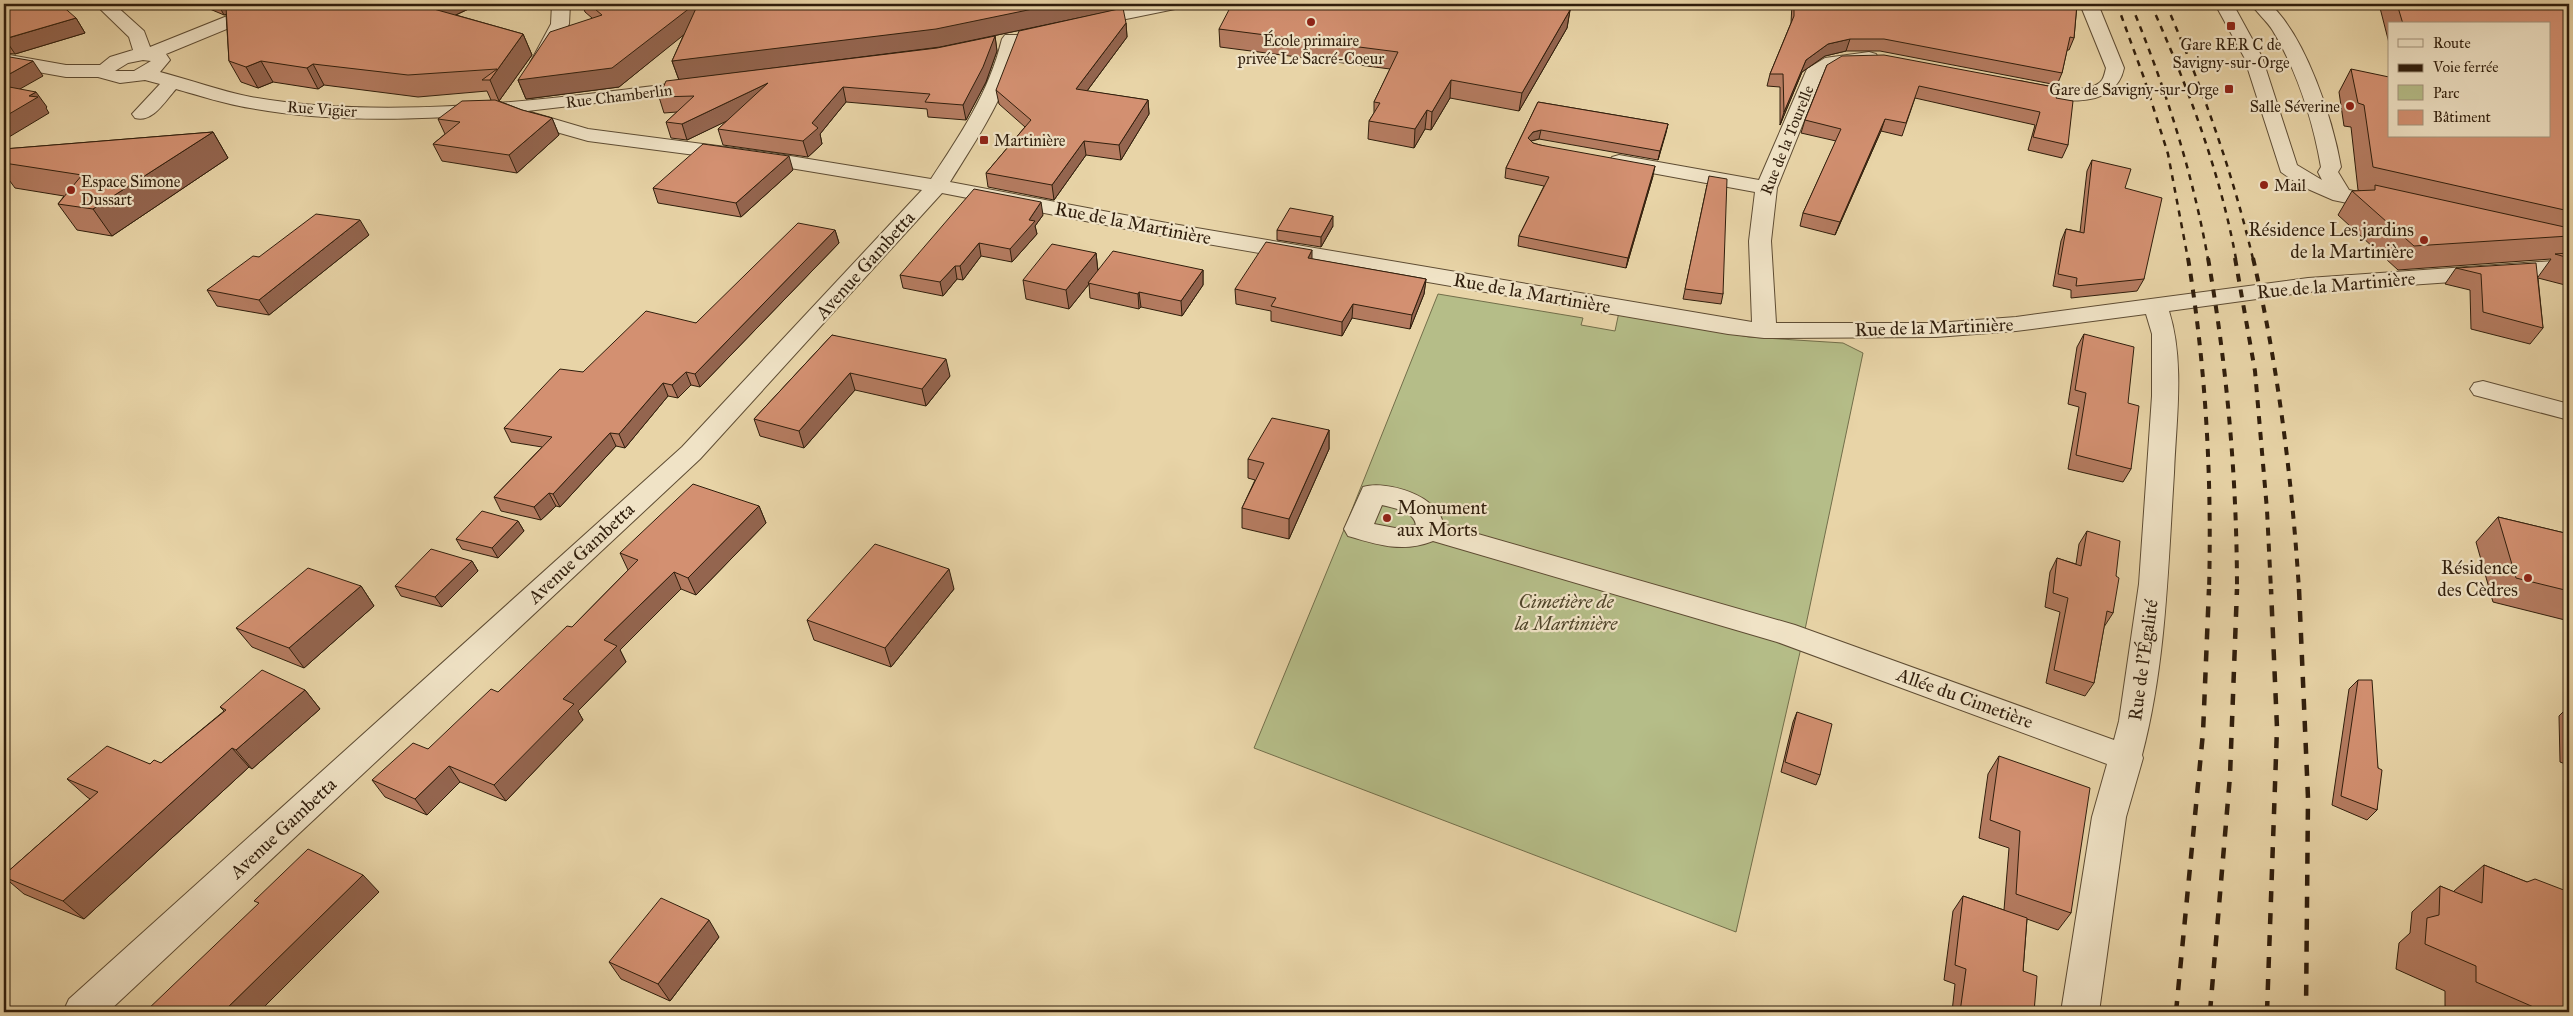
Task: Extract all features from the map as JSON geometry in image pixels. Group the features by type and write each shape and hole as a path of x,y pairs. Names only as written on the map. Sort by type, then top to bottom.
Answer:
{"street":[{"path":"104,4 138,35 145,60"},
{"path":"4,60 66,71 105,71 118,60 145,60 272,4"},
{"path":"506,109 524,84 560,24 561,4"},
{"path":"1069,26 1175,4"},
{"path":"2002,84 2041,92 2077,94 2093,93 2112,84 2115,68 2089,4"},
{"path":"2224,4 2254,57 2288,168 2308,182 2342,195 2408,210"},
{"path":"2260,4 2267,8 2277,20 2310,93 2330,152 2332,167 2328,172 2342,195"},
{"name":"Avenue Gambetta","path":"82,1012 691,453 937,186 981,118 1004,68 1011,39"},
{"name":"Rue de la Tourelle","path":"1764,331 1761,239 1762,206 1766,188 1814,73 1832,62 1846,59 1888,60"},
{"name":"Rue Vigier","path":"145,60 173,81 265,105 384,113 506,109"},
{"path":"142,114 173,81"},
{"name":"Rue Chamberlin","path":"506,109 716,84"},
{"name":"Rue de la Martinière","path":"506,109 537,122 588,135 772,159 937,186 1176,232 1718,325 1764,331 1936,330 2016,324 2308,285 2569,266"},
{"path":"1596,157 1766,188"},
{"name":"Rue de l'Égalité","path":"2080,1012 2109,817 2127,758 2135,721 2153,584 2165,396 2164,334 2155,305"},
{"path":"2483,389 2569,412"},
{"name":"Allée du Cimetière","path":"1430,530 1803,639 2127,758"}],"green space":[{"name":"Cimetière de la Martinière","path":"1438,294 1583,318 1581,325 1615,331 1619,312 1749,337 1843,343 1863,353 1803,639 1736,932 1254,748"}],"building":[{"path":"4,4 60,4 76,18 4,39"},
{"path":"232,4 428,4 423,6 523,34 490,80 482,80 497,69 408,75 313,64 307,68 261,61 246,67 229,61 226,6"},
{"path":"589,4 695,4 612,68 518,80 550,32 602,15"},
{"path":"698,4 1057,4 936,29 672,61"},
{"path":"1232,4 1537,4 1570,10 1522,93 1451,80 1432,112 1427,110 1415,129 1369,121 1380,103 1374,102 1398,52 1219,29"},
{"path":"1794,4 2077,4 2074,38 2070,37 2062,73 1884,39 1850,39 1828,44 1806,60 1784,112 1783,74 1770,74 1794,16"},
{"path":"2397,4 2569,4 2569,211 2373,167 2364,105 2358,103 2351,69 2388,77 2388,138 2550,138 2550,22 2402,22"},
{"path":"1123,8 1126,23 1076,89 1148,100 1119,145 1084,141 1052,185 986,173 1031,120 996,90 1019,31"},
{"path":"995,36 983,67 963,105 925,102 930,94 843,87 812,123 818,128 803,141 718,129 768,83 682,124 666,122 694,96 659,97 666,81 937,48"},
{"path":"1884,55 2059,88 2056,98 2073,101 2068,145 2033,137 2040,112 1919,86 1906,123 1885,119 1840,222 1803,213 1841,129 1805,120 1827,65 1842,56"},
{"path":"4,56 33,61 4,77"},
{"path":"4,86 36,92 29,96 38,97 4,117"},
{"path":"495,100 552,118 509,155 433,144 460,122 438,119 462,101"},
{"path":"1538,102 1668,124 1660,151 1541,130 1533,132 1528,138 1533,143 1540,145 1655,166 1628,258 1519,236 1549,177 1506,168"},
{"path":"213,132 93,209 58,204 82,175 4,163 4,149"},
{"path":"703,144 789,156 736,203 653,188"},
{"path":"2092,160 2131,169 2125,188 2162,198 2144,279 2076,286 2077,278 2058,274 2066,229 2084,233"},
{"path":"1709,176 1727,179 1723,294 1685,289"},
{"path":"2375,185 2569,228 2569,236 2414,246 2352,191 2375,190"},
{"path":"974,189 1041,202 1029,220 1035,221 1010,249 979,243 960,266 955,266 940,282 900,275"},
{"path":"1290,208 1333,216 1321,237 1277,230"},
{"path":"316,214 360,220 259,300 207,290 253,256 259,257"},
{"path":"798,223 835,230 695,374 686,372 672,385 663,383 619,434 610,433 553,494 549,493 534,507 494,497 552,437 504,428 560,369 583,372 646,311 696,323"},
{"path":"1266,242 1312,250 1308,258 1426,279 1412,315 1353,304 1342,322 1271,306 1276,298 1235,289"},
{"path":"1052,244 1096,253 1066,290 1023,280"},
{"path":"1113,251 1203,270 1181,301 1088,283"},
{"path":"2569,253 2569,258 2555,254"},
{"path":"2536,263 2543,328 2483,312 2481,274 2456,268"},
{"path":"2084,334 2134,347 2128,403 2139,406 2131,469 2076,455 2086,393 2075,390"},
{"path":"832,335 946,359 922,389 850,373 799,431 754,419"},
{"path":"1272,418 1329,430 1289,519 1242,508 1264,463 1248,459"},
{"path":"693,484 759,506 688,578 674,572 604,640 617,646 563,699 574,704 494,785 449,766 415,799 372,780 413,743 428,749 491,689 498,692 567,626 572,627 638,560 620,553"},
{"path":"482,511 518,521 492,548 456,539"},
{"path":"2498,517 2569,534 2569,591 2516,578"},
{"path":"2087,531 2120,541 2116,576 2119,578 2113,613 2107,611 2094,683 2054,670 2068,598 2053,593 2057,558 2081,566"},
{"path":"875,544 949,569 885,648 807,620"},
{"path":"431,549 472,561 435,597 395,586"},
{"path":"308,568 361,586 289,648 236,628"},
{"path":"262,670 305,690 236,750 232,748 63,901 4,877 98,792 67,779 107,746 150,764 154,760 161,763 226,710 220,707"},
{"path":"2358,680 2372,680 2378,768 2382,770 2377,810 2341,796"},
{"path":"1797,712 1832,724 1820,775 1785,762"},
{"path":"1999,756 2090,788 2071,913 2016,894 2020,831 1990,820"},
{"path":"308,849 363,875 223,1012 145,1012 259,903 254,901"},
{"path":"2484,865 2527,882 2535,879 2569,892 2569,973 2564,971 2564,1012 2545,1012 2476,982 2476,966 2425,944 2427,918 2439,915 2440,886 2482,903"},
{"path":"1963,896 2027,918 2023,971 2037,976 2034,1012 1960,1012 1966,969 1955,965"},
{"path":"661,898 709,920 658,984 609,962"}],"railway":[{"path":"2117,4 2144,78 2168,154 2188,259"},
{"path":"2131,4 2155,66 2186,161 2208,259"},
{"path":"2151,4 2177,66 2212,161 2236,259"},
{"path":"2166,4 2192,66 2226,161 2253,259"},
{"path":"2188,258 2199,341 2206,424 2210,507 2209,590"},
{"path":"2208,258 2221,340 2230,423 2237,548 2237,589"},
{"path":"2235,258 2255,371 2267,510 2271,590"},
{"path":"2253,258 2270,340 2283,423 2299,590"},
{"path":"2176,1012 2203,733 2209,589"},
{"path":"2210,1012 2230,776 2237,589"},
{"path":"2267,1012 2277,728 2271,589"},
{"path":"2299,589 2308,798 2306,1012"}],"place":[{"name":"École primaire privée Le Sacré-Coeur","path":"1311,22"},
{"name":"Gare RER C de Savigny-sur-Orge","path":"2231,26"},
{"name":"Gare de Savigny-sur-Orge","path":"2229,89"},
{"name":"Salle Séverine","path":"2350,106"},
{"name":"Martinière","path":"984,140"},
{"name":"Mail","path":"2264,185"},
{"name":"Espace Simone Dussart","path":"71,190"},
{"name":"Résidence Les jardins de la Martinière","path":"2424,240"},
{"name":"Monument aux Morts","path":"1387,518"},
{"name":"Résidence des Cèdres","path":"2528,578"}]}
